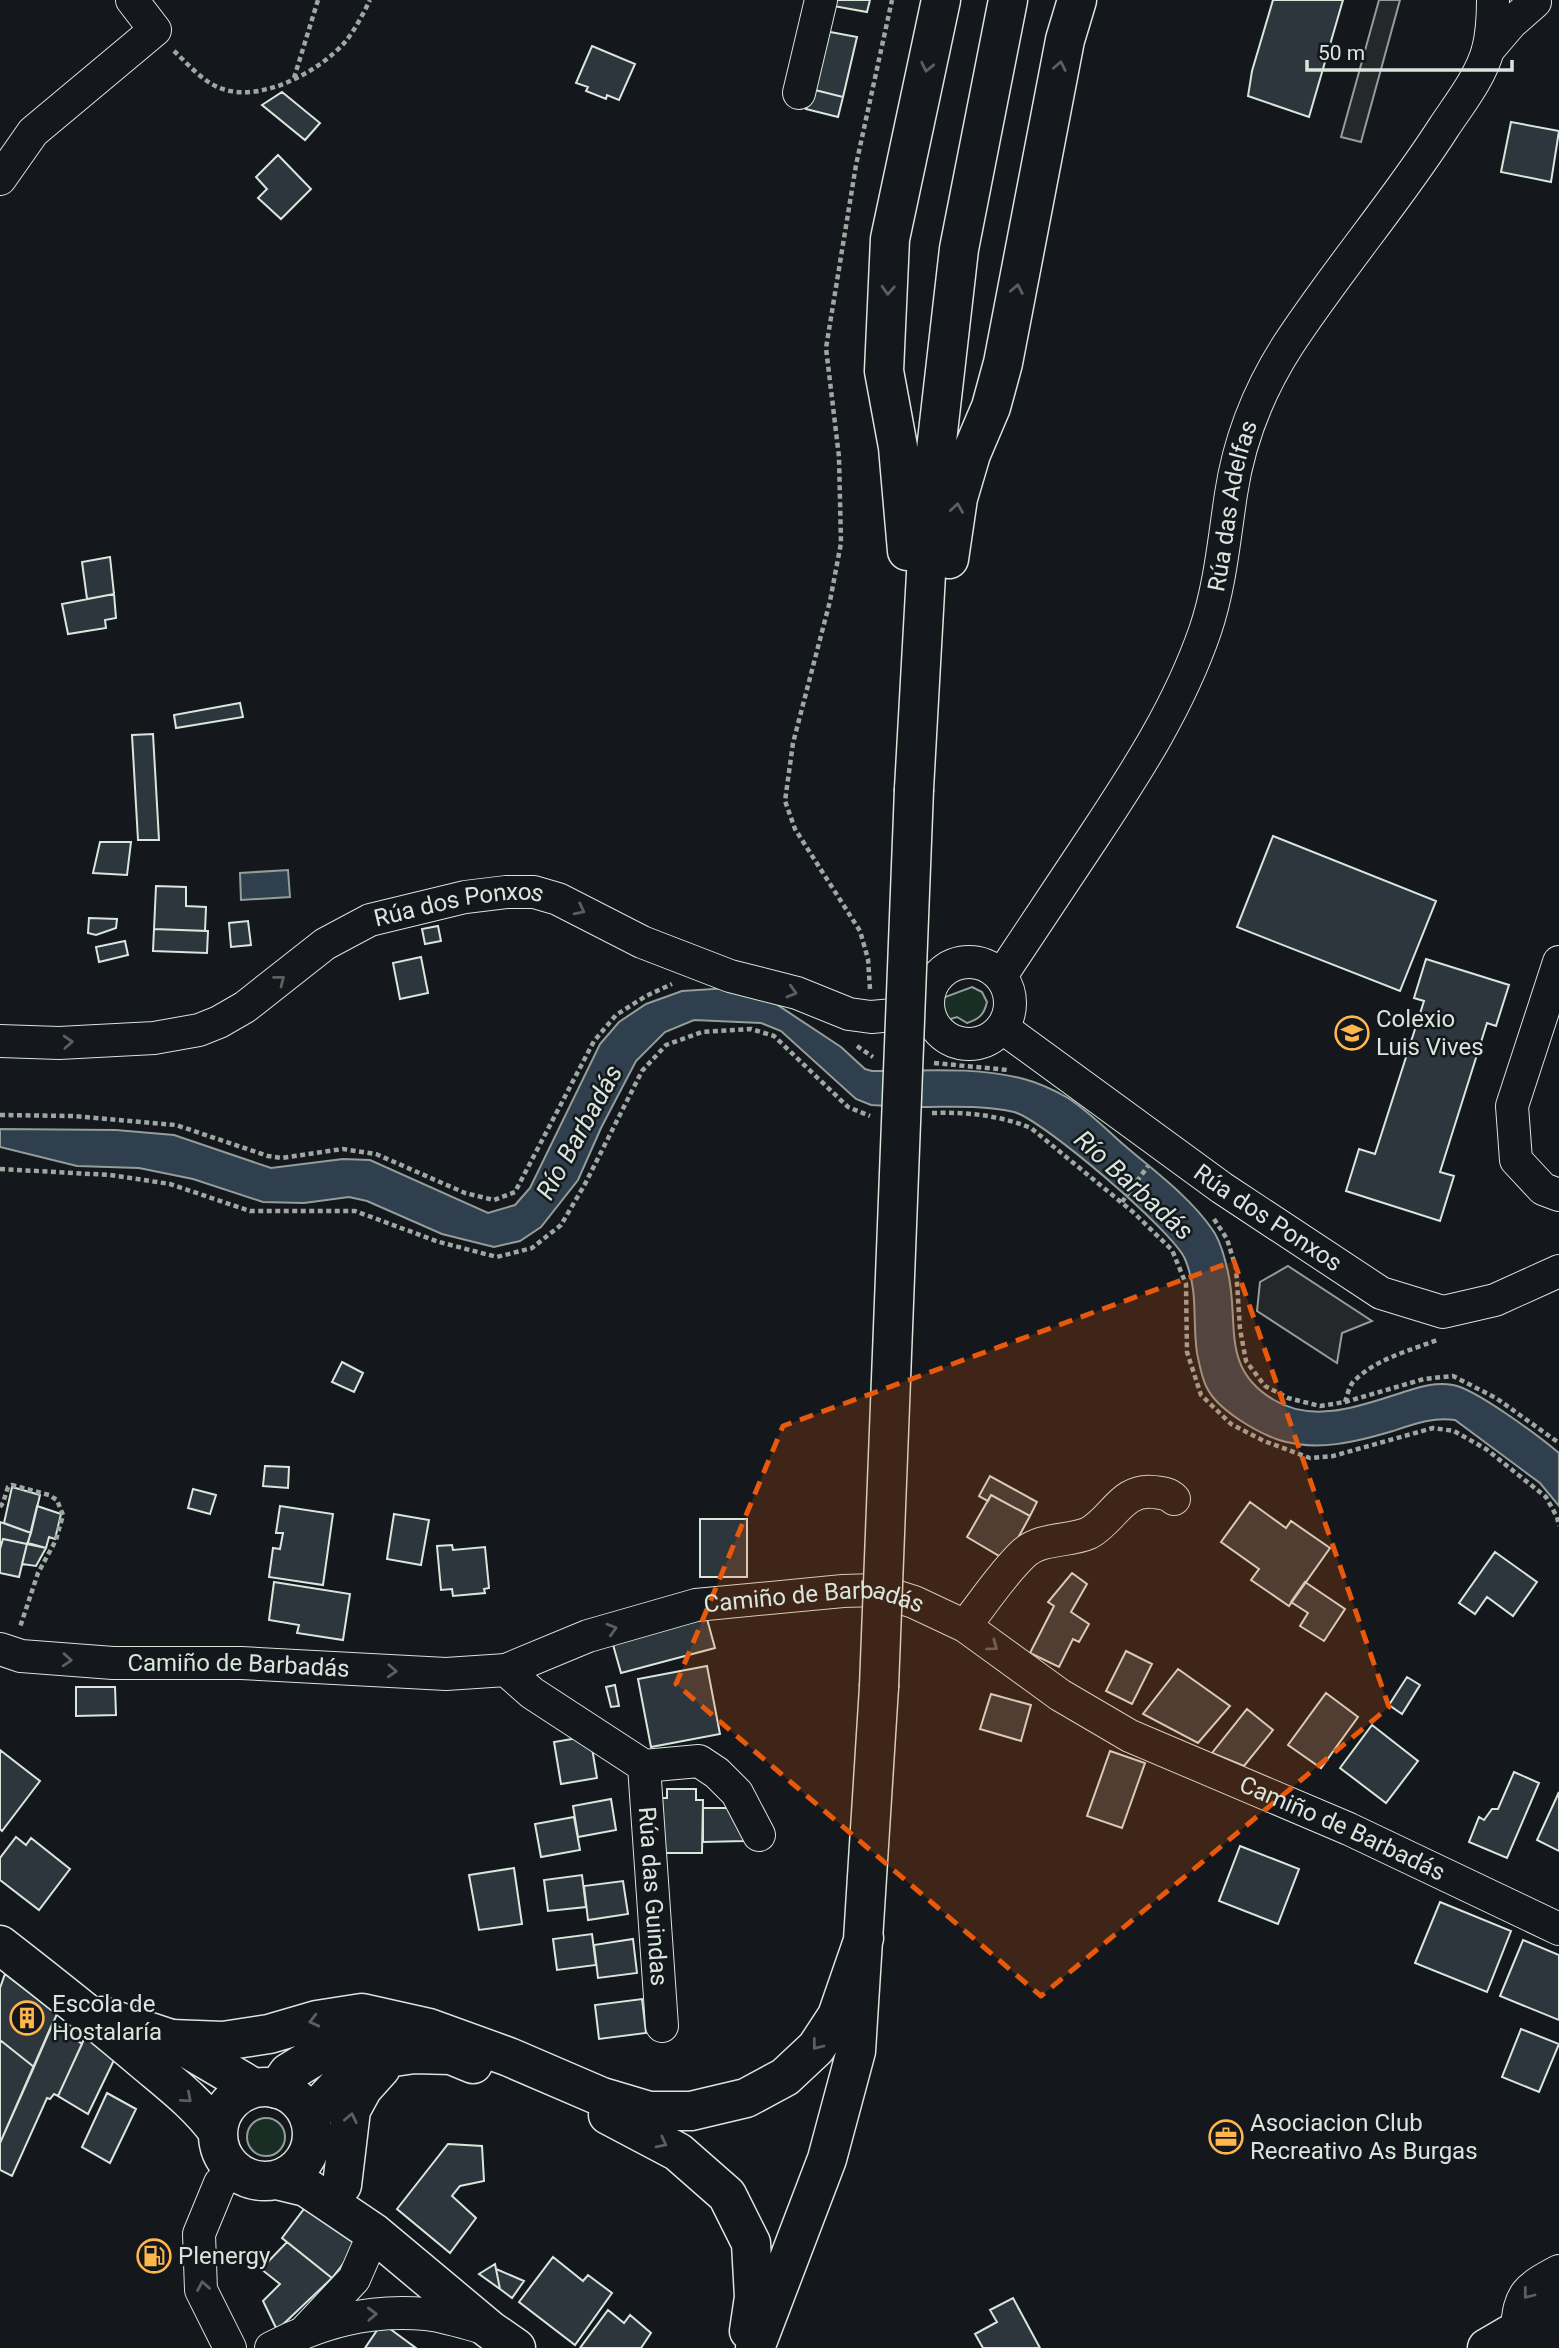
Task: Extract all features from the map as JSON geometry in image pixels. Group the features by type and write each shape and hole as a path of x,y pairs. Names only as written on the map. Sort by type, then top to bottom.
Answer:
{"main road":[{"path":"919,694 898,447 884,371 890,239 941,0"},
{"path":"755,2348 800,2233 834,2135 856,2050 879,1687 914,789 930,502 959,249 1008,0"},
{"path":"919,694 943,602 958,498 971,454 991,407 1003,363 1065,40 1077,0"},
{"path":"161,2053 362,2013 429,2028 509,2057 601,2097 649,2112 691,2111 746,2098 785,2077 816,2048 836,2016 864,1938"},
{"path":"0,1945 84,2010 161,2053 290,2095 301,2104 309,2131 374,2233"},
{"path":"429,2028 351,2035 266,2089 240,2094 229,2104 221,2117 218,2132 220,2147 225,2160 235,2171 248,2178 277,2180 306,2187 374,2233 503,2339"},
{"path":"161,2053 218,2132"},
{"path":"277,2180 298,2167 309,2131 360,2062 414,2054 451,2055 605,2114 678,2151 727,2195 751,2243 754,2297 746,2348"},
{"path":"342,2185 351,2110 363,2088 391,2056"},
{"path":"1515,2342 1559,2306"},
{"path":"1515,2342 1559,2338"}],"street":[{"path":"0,179 33,132 155,30 132,0"},
{"path":"799,93 821,0"},
{"name":"Rúa das Adelfas","path":"1002,976 1145,758 1186,680 1206,628 1222,564 1236,472 1251,415 1262,390 1296,334 1422,161 1476,78 1488,50 1493,0"},
{"name":"Rúa das Adelfas","path":"1488,50 1534,1"},
{"name":"Rúa dos Ponxos","path":"0,1041 100,1041 154,1038 199,1030 245,1007 325,944 359,925 393,913 465,897 506,892 534,892 558,899 642,942 730,976 797,993 849,1014 871,1017 929,1012"},
{"path":"964,961 978,962 991,967 1002,976 1011,996 1011,1007 1003,1028 993,1037 981,1043 954,1042 934,1025 928,998 940,973 951,965 964,961"},
{"path":"1559,962 1512,1106 1516,1160 1543,1189 1559,1195"},
{"name":"Rúa dos Ponxos","path":"1003,1028 1222,1188 1381,1293 1443,1312 1495,1300 1559,1271"},
{"path":"965,1626 1024,1552 1052,1540 1088,1533 1112,1514 1129,1495 1144,1491 1169,1494 1174,1499"},
{"name":"Camiño de Barbadás","path":"6,1651 22,1656 113,1663 241,1663 446,1674 506,1670 588,1636 696,1605 876,1590 914,1602 965,1626 1060,1695 1130,1736 1349,1829 1559,1929"},
{"path":"506,1670 532,1693 644,1766 699,1761 737,1793 759,1835"},
{"name":"Rúa das Guindas","path":"644,1766 662,2026"},
{"path":"230,2348 201,2290 200,2234 220,2183 235,2171"},
{"path":"306,2330 354,2279 374,2233"},
{"path":"1515,2342 1522,2297 1536,2283 1559,2271"},
{"path":"271,2348 306,2330 364,2314 427,2314 503,2339"}],"path":[{"path":"294,78 318,0"},
{"path":"155,30 194,71 220,88 243,93 261,92 294,78 332,55 346,40 370,0"},
{"path":"871,1017 869,959 860,931 795,829 785,801 793,743 830,601 841,543 839,457 827,348 856,165 892,0"},
{"path":"0,1115 73,1116 176,1125 281,1158 342,1149 376,1154 466,1193 494,1200 515,1192 594,1041 616,1015 646,996 682,981"},
{"path":"0,1169 110,1175 170,1184 250,1211 355,1211 439,1242 497,1257 532,1248 561,1225 585,1184 642,1070 666,1045 702,1032 751,1029 774,1036 848,1107 871,1116 882,1115"},
{"path":"850,1041 872,1057 886,1058"},
{"path":"927,1062 1011,1070"},
{"path":"929,1113 966,1112 1012,1120 1031,1128 1122,1202 1172,1250 1186,1284 1187,1352 1201,1395 1231,1424 1264,1441 1310,1458 1333,1456 1433,1428 1454,1431 1486,1449 1546,1497 1559,1526"},
{"path":"1147,1156 1156,1164"},
{"path":"1122,1202 1148,1166"},
{"path":"1211,1214 1227,1239 1236,1268 1240,1329 1246,1361 1265,1386 1288,1398 1320,1406 1345,1402 1424,1379 1453,1376 1496,1398 1559,1443"},
{"path":"1345,1402 1352,1383 1377,1365 1444,1337"},
{"path":"0,1507 8,1487 12,1485 49,1494 57,1500 63,1515 56,1540 38,1573 6,1651"}],"highlighted area":[{"path":"1234,1261 1389,1707 1041,1996 676,1684 783,1426"}],"green space":[{"path":"972,987 982,992 987,1002 980,1016 967,1023 957,1017 941,1022 937,1019 935,1008 945,997"},
{"path":"266,2118 279,2124 285,2137 279,2150 266,2156 253,2150 247,2137 253,2124"}],"shaded area":[{"path":"1379,0 1400,0 1361,142 1341,137"},
{"path":"1288,1266 1372,1321 1342,1333 1337,1363 1257,1311 1260,1282"}],"water":[{"path":"288,870 290,897 241,900 240,873"},
{"name":"Río Barbadás","path":"730,988 776,1004 841,1047 865,1069 987,1072 1024,1079 1068,1098 1182,1195 1215,1233 1231,1287 1238,1357 1245,1373 1256,1387 1290,1407 1323,1412 1358,1406 1430,1385 1447,1384 1463,1388 1508,1414 1559,1453 1559,1506 1540,1483 1455,1420 1423,1422 1365,1439 1322,1445 1293,1444 1249,1426 1220,1404 1207,1388 1197,1353 1194,1295 1185,1259 1157,1225 1106,1178 1051,1134 1014,1112 981,1107 871,1105 856,1099 781,1031 761,1023 694,1020 665,1032 636,1061 601,1128 578,1180 541,1227 520,1241 494,1247 442,1234 367,1201 349,1197 304,1203 263,1202 193,1179 139,1168 77,1166 0,1147 0,1129 116,1130 174,1135 271,1168 343,1159 370,1160 488,1213 515,1205 530,1188 600,1044 619,1022 646,1004 682,991"}],"building":[{"path":"829,0 870,0 867,12 828,5"},
{"path":"1273,0 1343,0 1309,117 1248,96 1252,71"},
{"path":"825,31 857,37 843,97 811,89"},
{"path":"592,46 635,64 619,100 607,95 606,99 586,91 588,87 576,83"},
{"path":"811,89 843,97 838,117 806,109"},
{"path":"282,92 320,123 305,140 262,105"},
{"path":"1511,122 1559,131 1551,182 1501,172"},
{"path":"278,155 311,189 281,219 258,198 267,189 256,177"},
{"path":"110,557 114,594 87,599 82,562"},
{"path":"114,594 116,618 105,620 106,628 68,634 62,604"},
{"path":"240,703 243,717 176,728 174,715"},
{"path":"153,734 159,840 138,840 132,735"},
{"path":"1273,836 1436,901 1400,991 1237,927"},
{"path":"100,842 131,842 127,875 93,873"},
{"path":"156,886 186,887 186,906 206,907 205,931 154,929"},
{"path":"89,918 117,919 116,928 96,935 88,933"},
{"path":"248,921 251,945 231,947 229,923"},
{"path":"438,926 441,941 425,944 422,929"},
{"path":"154,929 208,931 207,953 153,951"},
{"path":"125,941 128,955 99,962 96,947"},
{"path":"421,957 428,993 400,999 393,963"},
{"path":"1426,959 1509,985 1496,1026 1487,1023 1440,1172 1454,1176 1440,1221 1346,1191 1359,1149 1375,1154 1424,1001 1414,998"},
{"path":"342,1362 363,1373 354,1392 332,1382"},
{"path":"265,1466 289,1467 288,1488 263,1486"},
{"path":"990,1476 1037,1502 1030,1516 991,1495 988,1501 979,1496"},
{"path":"12,1487 40,1495 31,1533 4,1523"},
{"path":"193,1489 216,1495 210,1514 188,1508"},
{"path":"991,1495 1030,1516 1006,1560 967,1537"},
{"path":"1250,1502 1286,1528 1291,1521 1330,1548 1289,1606 1251,1580 1259,1569 1221,1542"},
{"path":"37,1506 61,1514 55,1539 49,1537 46,1548 28,1543"},
{"path":"280,1506 333,1514 323,1585 269,1577 273,1548 280,1549 283,1533 276,1533"},
{"path":"394,1514 429,1520 421,1565 387,1559"},
{"path":"700,1519 747,1519 747,1577 700,1577"},
{"path":"0,1522 31,1533 27,1544 3,1539 0,1549"},
{"path":"3,1539 27,1544 19,1577 0,1573 0,1549"},
{"path":"27,1544 46,1548 36,1566 22,1564"},
{"path":"452,1545 453,1550 485,1547 489,1588 484,1589 485,1593 453,1596 452,1589 441,1590 437,1546"},
{"path":"1495,1552 1537,1582 1513,1616 1487,1597 1475,1614 1459,1603"},
{"path":"1072,1573 1087,1584 1071,1612 1089,1624 1079,1642 1073,1639 1059,1667 1030,1653 1054,1606 1048,1602"},
{"path":"274,1582 350,1594 343,1640 297,1633 299,1625 269,1620"},
{"path":"1305,1582 1345,1609 1324,1641 1300,1626 1308,1613 1291,1602"},
{"path":"704,1608 715,1648 621,1673 610,1634"},
{"path":"1126,1651 1152,1664 1132,1704 1106,1691"},
{"path":"707,1666 720,1734 651,1747 638,1679"},
{"path":"1178,1669 1230,1706 1198,1743 1143,1714"},
{"path":"1407,1677 1420,1685 1402,1714 1389,1705"},
{"path":"615,1685 619,1706 611,1707 606,1687"},
{"path":"76,1687 115,1687 116,1715 76,1716"},
{"path":"1326,1693 1358,1717 1321,1768 1288,1745"},
{"path":"991,1694 1031,1705 1021,1741 980,1729"},
{"path":"1247,1709 1273,1730 1244,1766 1212,1753"},
{"path":"1372,1725 1418,1761 1386,1803 1340,1768"},
{"path":"590,1736 597,1778 561,1784 554,1742"},
{"path":"0,1750 40,1781 2,1831 0,1829"},
{"path":"1110,1751 1145,1763 1122,1828 1087,1816"},
{"path":"1514,1772 1539,1783 1507,1858 1469,1842 1479,1817 1484,1820 1492,1809 1498,1809"},
{"path":"667,1789 696,1789 696,1800 703,1800 702,1853 662,1853 662,1798 667,1798"},
{"path":"1559,1792 1559,1851 1537,1840"},
{"path":"611,1799 616,1830 578,1837 573,1806"},
{"path":"703,1808 737,1808 743,1823 744,1841 703,1842"},
{"path":"574,1817 580,1850 541,1857 535,1824"},
{"path":"16,1837 26,1845 31,1838 70,1869 39,1910 0,1880 0,1858"},
{"path":"1240,1846 1299,1869 1278,1924 1219,1901"},
{"path":"514,1868 522,1924 479,1930 469,1875"},
{"path":"582,1875 586,1907 548,1911 544,1880"},
{"path":"623,1881 628,1914 588,1920 584,1886"},
{"path":"1440,1902 1511,1931 1487,1992 1415,1963"},
{"path":"592,1934 596,1965 557,1970 553,1939"},
{"path":"633,1939 637,1973 598,1978 594,1945"},
{"path":"1523,1940 1559,1955 1559,2020 1500,1996"},
{"name":"Escola de Hostalaría","path":"5,1974 57,2014 34,2067 0,2040 0,1988"},
{"path":"642,1999 646,2033 599,2039 595,2005"},
{"path":"53,2022 82,2044 58,2096 54,2094 50,2099 47,2098 12,2176 0,2170 0,2143"},
{"path":"1521,2029 1559,2044 1539,2092 1502,2077"},
{"path":"85,2037 115,2058 88,2114 58,2096"},
{"path":"0,2040 34,2067 0,2143"},
{"path":"107,2093 136,2109 110,2163 82,2147"},
{"path":"448,2144 482,2146 484,2181 460,2186 452,2196 476,2218 450,2253 397,2209"},
{"path":"310,2201 349,2232 357,2246 332,2278 282,2238"},
{"path":"287,2242 332,2278 277,2330 263,2301 280,2284 261,2269"},
{"path":"553,2257 583,2281 588,2275 612,2293 575,2345 519,2302"},
{"path":"495,2264 500,2289 479,2274"},
{"path":"496,2269 524,2281 512,2298 500,2289"},
{"path":"1013,2298 1040,2348 983,2348 975,2334 997,2322 990,2310"},
{"path":"608,2310 624,2323 630,2315 651,2333 641,2348 580,2348"},
{"path":"382,2323 416,2348 365,2348"}],"place":[{"name":"Colexio Luis Vives","path":"1352,1033"},
{"name":"Escola de Hostalaría","path":"27,2018"},
{"name":"Asociacion Club Recreativo As Burgas","path":"1226,2137"},
{"name":"Plenergy","path":"154,2256"}]}
